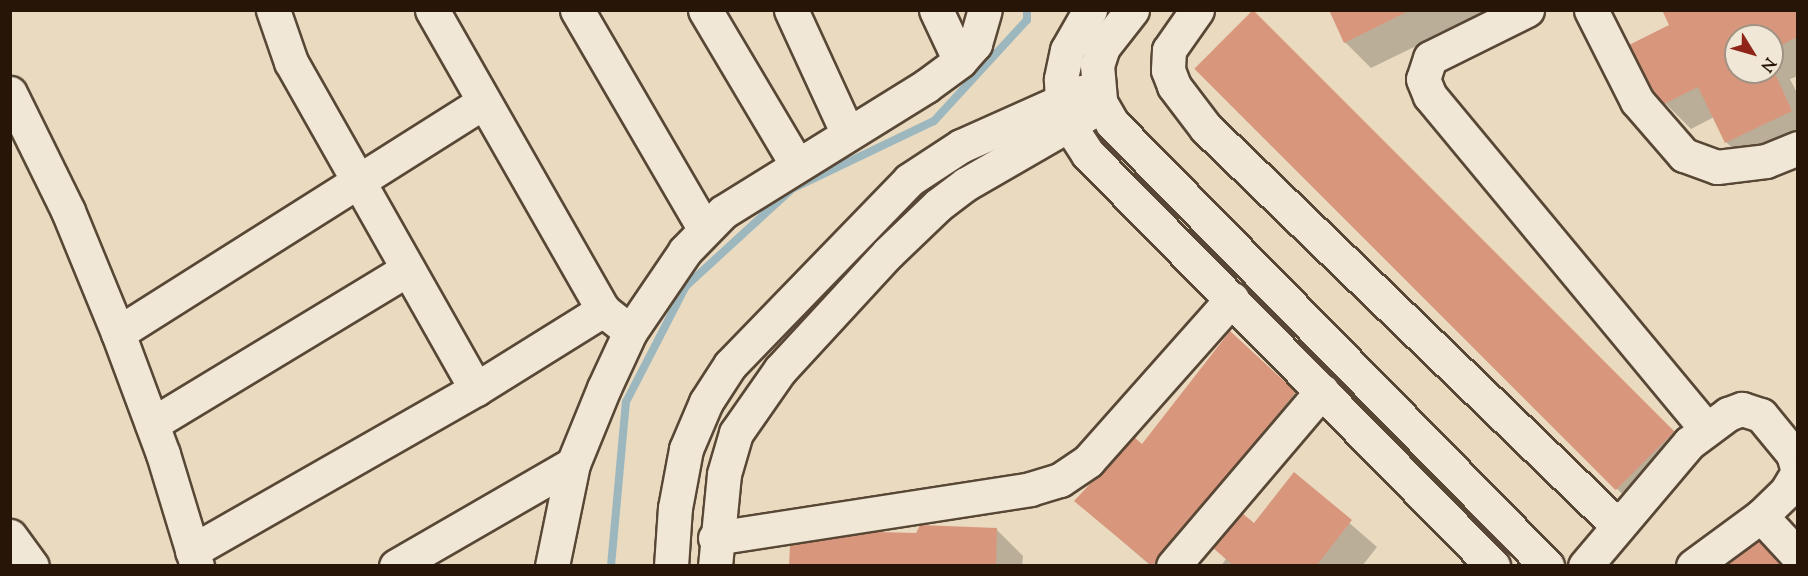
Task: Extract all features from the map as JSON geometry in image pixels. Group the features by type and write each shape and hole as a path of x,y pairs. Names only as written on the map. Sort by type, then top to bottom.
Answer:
{"street":[{"path":"273,10 291,62 476,389"},
{"path":"432,10 482,103 603,310 630,332"},
{"path":"577,10 704,228"},
{"path":"705,10 797,165"},
{"path":"790,10 848,134"},
{"path":"936,10 960,61"},
{"path":"552,566 573,464 630,332 704,228 797,165 960,61 975,44 985,10"},
{"path":"1090,10 1067,50 1066,114 1088,154 1493,566"},
{"path":"1132,10 1104,47 1097,65 1099,96 1112,123 1547,566"},
{"path":"1197,10 1169,50 1168,70 1174,86 1206,128 1616,524"},
{"path":"1527,10 1430,58 1423,79 1430,96 1706,429"},
{"path":"1591,10 1637,101 1684,155 1717,167 1766,161 1797,148"},
{"path":"10,93 68,212 118,333 152,424 194,558 603,310"},
{"path":"1099,96 1066,114 938,204 888,253 780,370 736,433 724,474 715,551 1030,489 1060,480 1088,461 1232,299"},
{"path":"118,333 358,179 482,103"},
{"path":"671,566 675,508 687,449 706,402 730,365 909,180 961,146 1066,114"},
{"path":"152,424 408,269"},
{"path":"1173,566 1322,391"},
{"path":"1585,566 1616,524 1706,429 1742,409 1761,415 1794,454 1797,472 1786,492 1761,516 1693,566"},
{"path":"396,566 573,464"},
{"path":"1761,516 1797,556"},
{"path":"10,536 32,566"}],"building":[{"path":"1253,10 1674,431 1616,490 1194,69"},
{"path":"1329,10 1411,10 1344,43"},
{"path":"1662,10 1797,10 1797,37 1784,44 1784,24 1724,24 1724,84 1780,84 1792,111 1725,143 1698,87 1664,104 1653,90 1629,45 1669,25"},
{"path":"1230,331 1296,392 1152,566 1074,501 1134,437 1142,444"},
{"path":"1294,472 1352,520 1316,566 1234,566 1213,548 1242,513 1254,523"},
{"path":"920,525 997,528 996,566 789,566 790,545 878,532 916,533"},
{"path":"1759,541 1781,566 1725,566"}],"waterway":[{"path":"611,566 626,402 686,286 792,189 934,121 1027,20 1027,10"}]}
